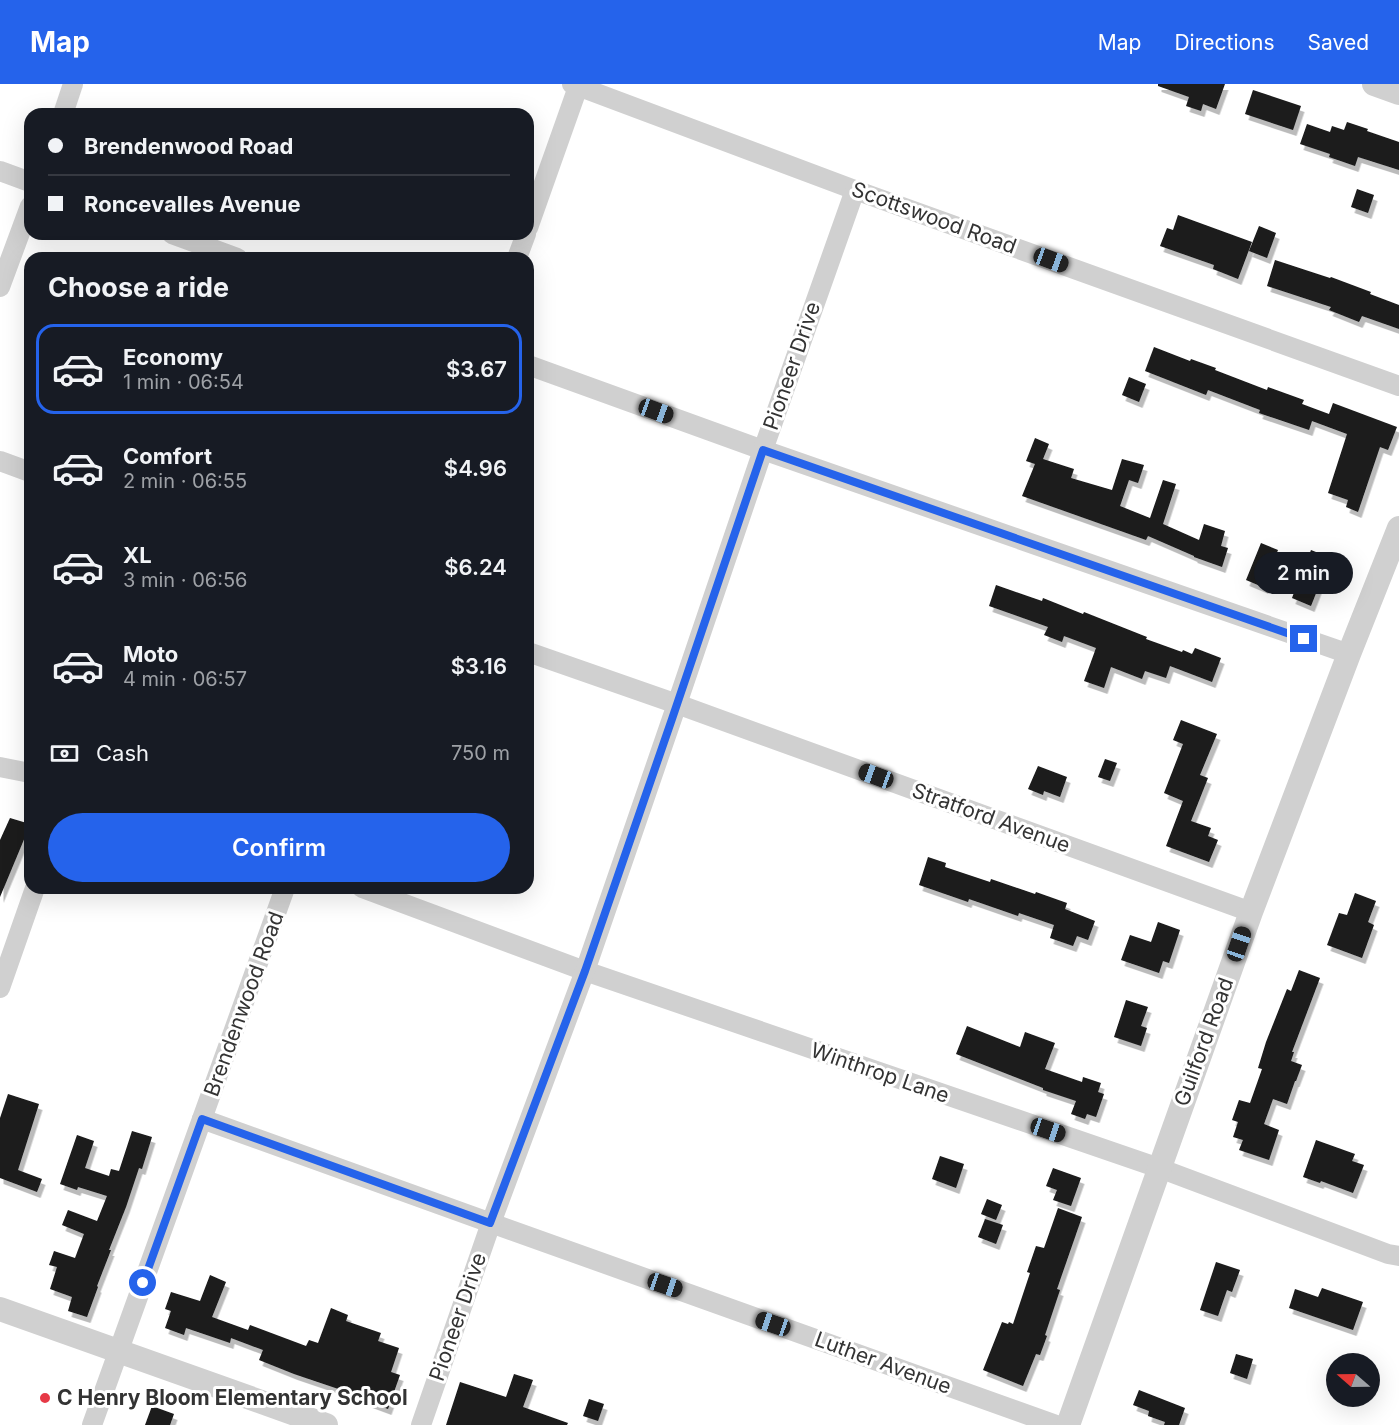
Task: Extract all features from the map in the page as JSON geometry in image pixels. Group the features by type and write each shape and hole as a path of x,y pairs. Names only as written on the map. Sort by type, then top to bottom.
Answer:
{"street":[{"path":"65,108 73,84"},
{"path":"1374,84 1399,93"},
{"path":"534,210 576,85"},
{"name":"Scottswood Road","path":"576,85 855,190 1399,386"},
{"path":"0,171 24,180"},
{"name":"Pioneer Drive","path":"421,1425 490,1223 585,971 763,450 855,190"},
{"path":"0,287 24,222"},
{"path":"188,240 221,252"},
{"path":"534,367 763,450 1349,654"},
{"path":"0,461 24,470"},
{"name":"Guilford Road","path":"1068,1425 1251,912 1399,528"},
{"name":"Stratford Avenue","path":"534,654 1251,912"},
{"path":"0,767 24,772"},
{"path":"0,988 33,894"},
{"name":"Brendenwood Road","path":"92,1425 283,894"},
{"name":"Winthrop Lane","path":"378,894 585,971 1160,1168 1388,1254 1399,1256"},
{"name":"Luther Avenue","path":"202,1119 1056,1425"},
{"path":"0,1309 326,1425"}],"building":[{"path":"1158,84 1225,84 1216,109 1203,104 1201,111 1186,106 1189,97 1158,86"},
{"path":"1253,90 1301,106 1293,130 1245,114"},
{"path":"1347,122 1399,142 1399,170 1358,157 1355,166 1329,157 1330,154 1300,144 1307,124 1330,132 1332,126 1344,130"},
{"path":"1357,189 1374,195 1368,213 1351,207"},
{"path":"1178,215 1252,242 1238,279 1213,269 1214,265 1160,246 1167,228 1173,230"},
{"path":"1259,226 1276,233 1267,258 1249,251"},
{"path":"1275,260 1331,277 1399,305 1399,329 1362,316 1359,322 1329,310 1331,307 1267,286"},
{"path":"1154,347 1216,368 1215,370 1267,390 1268,387 1304,400 1302,404 1329,414 1333,403 1397,427 1388,450 1380,447 1358,512 1346,507 1348,500 1328,493 1347,434 1312,421 1309,430 1259,413 1260,410 1208,390 1206,395 1145,371"},
{"path":"1129,377 1146,384 1139,402 1122,395"},
{"path":"1035,438 1049,444 1043,459 1074,469 1071,478 1112,490 1122,459 1144,465 1138,483 1129,480 1120,506 1150,518 1163,480 1176,484 1163,524 1199,540 1204,524 1225,531 1221,546 1228,548 1222,567 1148,536 1146,540 1022,496 1035,464 1026,461"},
{"path":"1261,543 1278,550 1276,555 1305,566 1311,550 1338,561 1330,581 1322,578 1311,606 1292,598 1296,587 1269,576 1265,588 1246,580"},
{"path":"996,585 1042,601 1043,598 1083,614 1084,612 1182,652 1183,650 1192,654 1195,648 1221,658 1212,682 1170,666 1166,678 1145,671 1142,679 1111,667 1104,688 1084,681 1096,648 1064,636 1062,642 1044,635 1048,627 989,606"},
{"path":"1181,720 1217,734 1200,775 1208,778 1191,821 1211,828 1208,836 1218,840 1209,862 1166,846 1183,801 1164,793 1183,744 1173,740"},
{"path":"1105,759 1117,763 1110,781 1098,777"},
{"path":"1038,766 1067,777 1060,797 1044,791 1043,795 1028,789"},
{"path":"10,818 24,822 24,839 0,897 0,840"},
{"path":"928,857 946,863 945,867 990,882 991,879 1067,903 1065,909 1095,921 1088,940 1077,936 1073,946 1050,938 1054,925 1019,913 1018,916 969,899 968,902 919,885"},
{"path":"1355,893 1376,901 1368,922 1374,925 1362,958 1327,945 1339,913 1347,915"},
{"path":"1158,922 1180,930 1169,963 1163,961 1159,973 1121,960 1130,935 1151,942"},
{"path":"1299,970 1320,978 1292,1052 1294,1052 1291,1061 1302,1065 1296,1081 1287,1104 1273,1099 1264,1124 1279,1130 1269,1160 1239,1150 1243,1140 1233,1137 1238,1122 1232,1120 1239,1100 1250,1103 1262,1069 1258,1068 1266,1042 1287,989 1291,991"},
{"path":"1126,1000 1148,1007 1141,1026 1147,1028 1141,1046 1114,1037"},
{"path":"967,1026 1020,1047 1025,1032 1055,1043 1045,1069 1082,1082 1083,1077 1101,1083 1098,1092 1104,1094 1096,1117 1087,1114 1085,1119 1071,1114 1076,1101 956,1054"},
{"path":"8,1094 39,1104 18,1170 42,1179 37,1192 0,1178 0,1118"},
{"path":"132,1131 152,1137 142,1169 139,1168 109,1250 111,1250 87,1317 68,1311 72,1297 50,1289 57,1267 49,1265 54,1251 75,1258 84,1234 62,1225 68,1210 97,1221 107,1196 60,1184 77,1135 94,1141 85,1168 109,1176 111,1169 119,1171"},
{"path":"1316,1140 1355,1154 1352,1161 1364,1165 1353,1193 1303,1177"},
{"path":"940,1156 964,1164 956,1188 932,1179"},
{"path":"1053,1168 1081,1178 1071,1206 1053,1200 1057,1190 1046,1186"},
{"path":"987,1199 1002,1205 996,1220 981,1214"},
{"path":"1058,1208 1082,1217 1057,1289 1060,1290 1045,1335 1047,1336 1040,1355 1036,1354 1023,1386 983,1370 1002,1322 1013,1324 1030,1273 1027,1272 1036,1246 1044,1248"},
{"path":"985,1219 1003,1225 996,1244 978,1237"},
{"path":"1216,1262 1240,1270 1232,1292 1227,1290 1218,1316 1200,1310"},
{"path":"210,1275 226,1282 212,1317 248,1330 250,1325 306,1346 309,1340 318,1343 331,1308 348,1315 346,1321 381,1333 378,1341 399,1348 391,1372 400,1375 388,1409 361,1399 362,1397 259,1360 263,1350 231,1338 230,1343 186,1328 184,1335 165,1328 171,1311 165,1309 171,1292 200,1301"},
{"path":"1322,1288 1363,1302 1353,1330 1289,1308 1295,1289 1318,1297"},
{"path":"1236,1354 1253,1359 1247,1379 1230,1373"},
{"path":"514,1374 533,1380 523,1407 568,1423 567,1425 446,1425 460,1382 506,1397"},
{"path":"1139,1390 1185,1408 1179,1425 1164,1425 1165,1422 1148,1416 1149,1411 1133,1405"},
{"path":"589,1399 604,1404 598,1421 583,1416"},
{"path":"152,1406 174,1414 170,1425 145,1425"}],"place":[{"name":"C Henry Bloom Elementary School","path":"45,1398"}],"route":[{"path":"143,1283 202,1119 490,1223 585,971 763,450 1304,639"}]}
